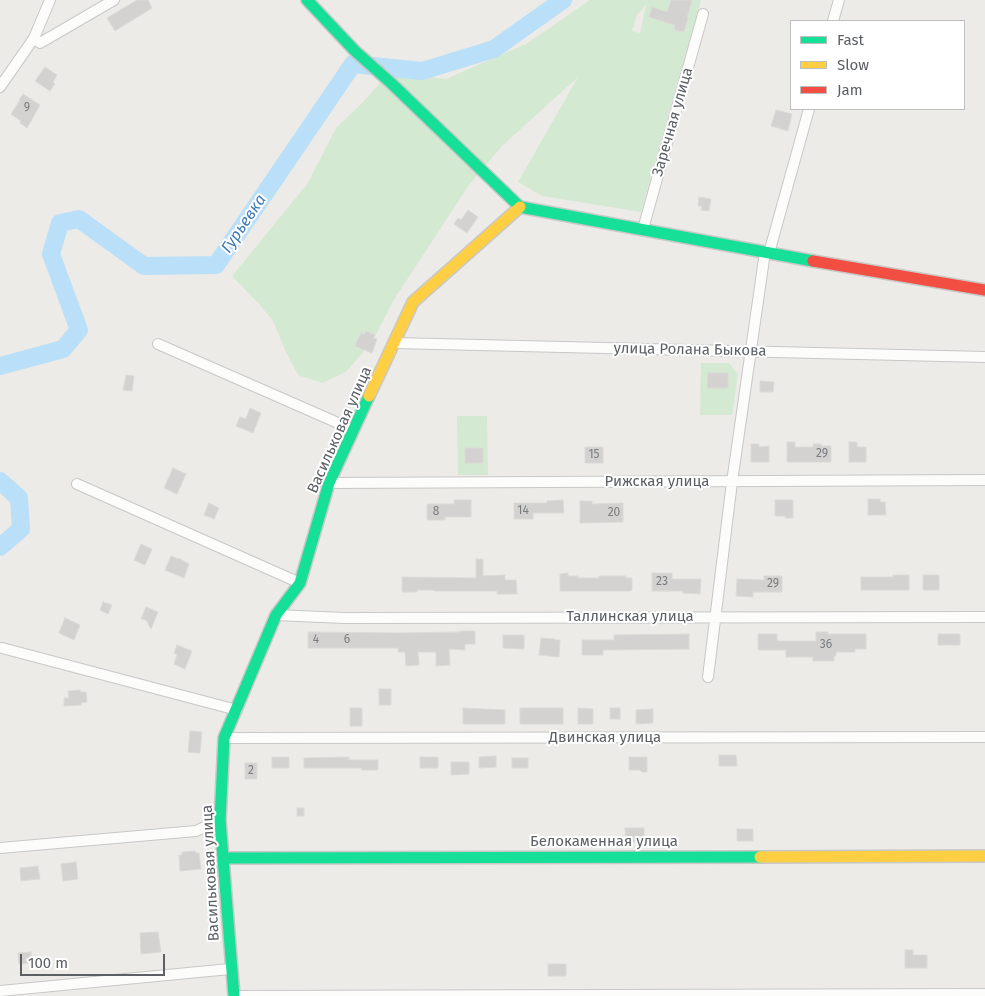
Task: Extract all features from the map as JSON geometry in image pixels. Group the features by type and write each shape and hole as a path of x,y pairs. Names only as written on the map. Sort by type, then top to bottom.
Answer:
{"street":[{"path":"0,87 34,38 50,0"},
{"path":"34,38 40,43 114,0"},
{"path":"307,0 355,51 520,207 767,253 985,290"},
{"path":"834,20 839,0"},
{"name":"Заречная улица","path":"643,229 703,14"},
{"path":"708,677 732,482 767,253 809,110"},
{"name":"Васильковая улица","path":"234,996 220,820 224,738 276,615 300,583 329,483 413,302 520,207"},
{"path":"158,344 354,430"},
{"name":"улица Ролана Быкова","path":"394,344 985,357"},
{"name":"Рижская улица","path":"329,483 985,480"},
{"path":"77,484 300,583"},
{"name":"Таллинская улица","path":"276,615 345,618 985,617"},
{"path":"2,648 237,710"},
{"name":"Двинская улица","path":"224,738 985,737"},
{"path":"0,848 196,831 220,820"},
{"name":"Белокаменная улица","path":"223,858 985,856"},
{"path":"0,991 39,992 230,969"},
{"path":"234,996 985,994"}],"green space":[{"path":"590,0 701,0 641,212 542,196 518,182 578,77 502,146 469,185 395,298 372,342 346,372 322,383 298,375 273,321 232,276 308,183 336,128 390,72 446,79 526,44","holes":["646,5 640,33 632,31 637,15"]},
{"path":"701,363 729,363 738,374 732,415 700,415"},
{"path":"457,416 487,416 488,475 458,475"}],"building":[{"path":"137,0 148,0 152,8 115,31 107,18"},
{"path":"671,0 692,0 684,32 674,30 675,25 649,17 652,7 667,12"},
{"path":"45,67 57,75 53,82 55,84 50,91 35,81"},
{"path":"23,94 40,105 27,128 11,114"},
{"path":"776,110 792,114 788,131 771,126"},
{"path":"699,197 711,199 709,211 701,210 702,206 698,206"},
{"path":"468,210 478,217 467,233 454,224 458,218 461,220"},
{"path":"366,331 375,335 373,338 377,339 372,353 355,346 361,333 365,334"},
{"path":"708,373 728,373 728,388 707,388"},
{"path":"126,375 134,376 132,391 123,390"},
{"path":"760,381 774,382 773,392 760,392"},
{"path":"250,408 261,413 253,433 236,426 240,417 246,419"},
{"path":"787,442 795,442 795,447 813,447 813,444 831,446 831,462 787,462"},
{"path":"849,442 857,442 857,447 866,447 866,462 849,462"},
{"path":"751,444 759,444 759,447 769,446 769,462 751,462"},
{"path":"585,447 603,447 603,463 585,463"},
{"path":"465,448 483,448 483,463 465,463"},
{"path":"173,468 186,474 177,494 164,488"},
{"path":"868,499 880,499 880,502 885,502 886,515 868,515"},
{"path":"454,500 471,500 471,517 445,517 445,520 427,520 427,504 454,504"},
{"path":"563,500 564,513 533,513 533,519 514,519 514,503 547,503 547,501"},
{"path":"775,500 793,500 793,518 775,516"},
{"path":"580,501 592,501 592,504 623,503 623,522 580,523"},
{"path":"209,503 219,508 214,519 204,515"},
{"path":"141,544 152,549 145,565 134,560"},
{"path":"171,556 189,564 184,578 165,570"},
{"path":"476,559 483,559 483,576 505,575 505,580 516,580 517,594 497,594 497,591 417,590 417,592 402,592 402,577 476,578"},
{"path":"568,573 568,576 578,576 578,578 626,576 626,578 632,578 632,590 560,591 560,574"},
{"path":"652,573 672,573 672,579 701,579 700,594 683,593 683,591 652,591"},
{"path":"893,575 909,575 909,590 861,590 861,577 893,577"},
{"path":"923,575 939,575 939,590 923,590"},
{"path":"764,576 782,576 782,592 753,592 753,597 736,596 737,579 764,580"},
{"path":"103,602 112,605 108,614 100,610"},
{"path":"146,607 158,612 151,629 146,620 141,619"},
{"path":"65,618 80,625 74,640 59,633"},
{"path":"475,631 475,644 465,644 465,650 449,649 450,665 436,666 436,652 418,652 419,665 406,666 405,652 398,652 398,648 308,648 308,632 398,633"},
{"path":"816,632 828,632 828,634 866,634 866,649 855,649 855,652 836,652 834,661 813,661 813,657 786,657 786,650 758,650 758,634 777,634 777,641 816,641"},
{"path":"689,634 689,649 603,650 603,655 582,655 582,640 614,640 614,635"},
{"path":"938,634 960,634 960,645 938,645"},
{"path":"503,635 524,635 524,649 503,648"},
{"path":"541,638 560,640 559,657 539,655"},
{"path":"177,645 192,651 185,669 174,664 177,655 174,653"},
{"path":"379,689 391,689 391,705 379,705"},
{"path":"80,690 80,692 86,692 87,702 81,703 81,705 64,706 64,698 69,698 68,691"},
{"path":"350,708 362,708 362,726 350,726"},
{"path":"463,708 505,710 505,724 463,724"},
{"path":"520,708 563,708 563,724 520,724"},
{"path":"578,708 593,709 593,724 578,724"},
{"path":"610,708 620,708 620,719 610,719"},
{"path":"653,709 653,723 636,724 636,710"},
{"path":"190,731 202,732 200,753 188,752"},
{"path":"719,755 736,755 737,766 719,766"},
{"path":"496,756 496,767 479,768 479,757"},
{"path":"272,757 289,757 289,768 272,768"},
{"path":"349,757 349,760 378,760 378,770 362,770 362,768 304,768 304,758"},
{"path":"420,757 438,757 438,768 420,768"},
{"path":"629,757 647,757 647,772 629,770"},
{"path":"512,758 528,758 528,768 512,768"},
{"path":"451,762 469,762 469,774 451,775"},
{"path":"245,763 257,763 257,779 245,779"},
{"path":"297,808 304,808 304,816 297,816"},
{"path":"625,828 644,828 644,842 626,842"},
{"path":"737,829 753,829 753,841 737,841"},
{"path":"195,851 199,853 201,869 180,871 179,855 182,855 182,852"},
{"path":"76,862 78,879 63,881 61,864"},
{"path":"38,866 40,879 21,881 20,868"},
{"path":"158,932 161,952 141,954 140,933"},
{"path":"905,950 913,950 913,955 927,955 927,968 905,968"},
{"path":"31,952 31,963 19,964 18,953"},
{"path":"548,964 566,964 566,976 548,976"}],"waterway":[{"name":"Гурьевка","path":"0,366 63,349 79,330 51,254 60,223 79,219 144,266 216,265 353,64 422,71 494,49 563,0"},
{"name":"Гурьевка","path":"0,481 19,498 21,529 0,547"}],"traffic: fast":[{"path":"307,0 355,51 520,207 813,261"},
{"path":"234,996 220,820 224,738 276,615 300,583 329,483 369,396"},
{"path":"223,858 760,857"}],"traffic: slow":[{"path":"369,396 413,302 520,207"},
{"path":"760,857 985,856"}],"traffic: jam":[{"path":"813,261 985,290"}]}
